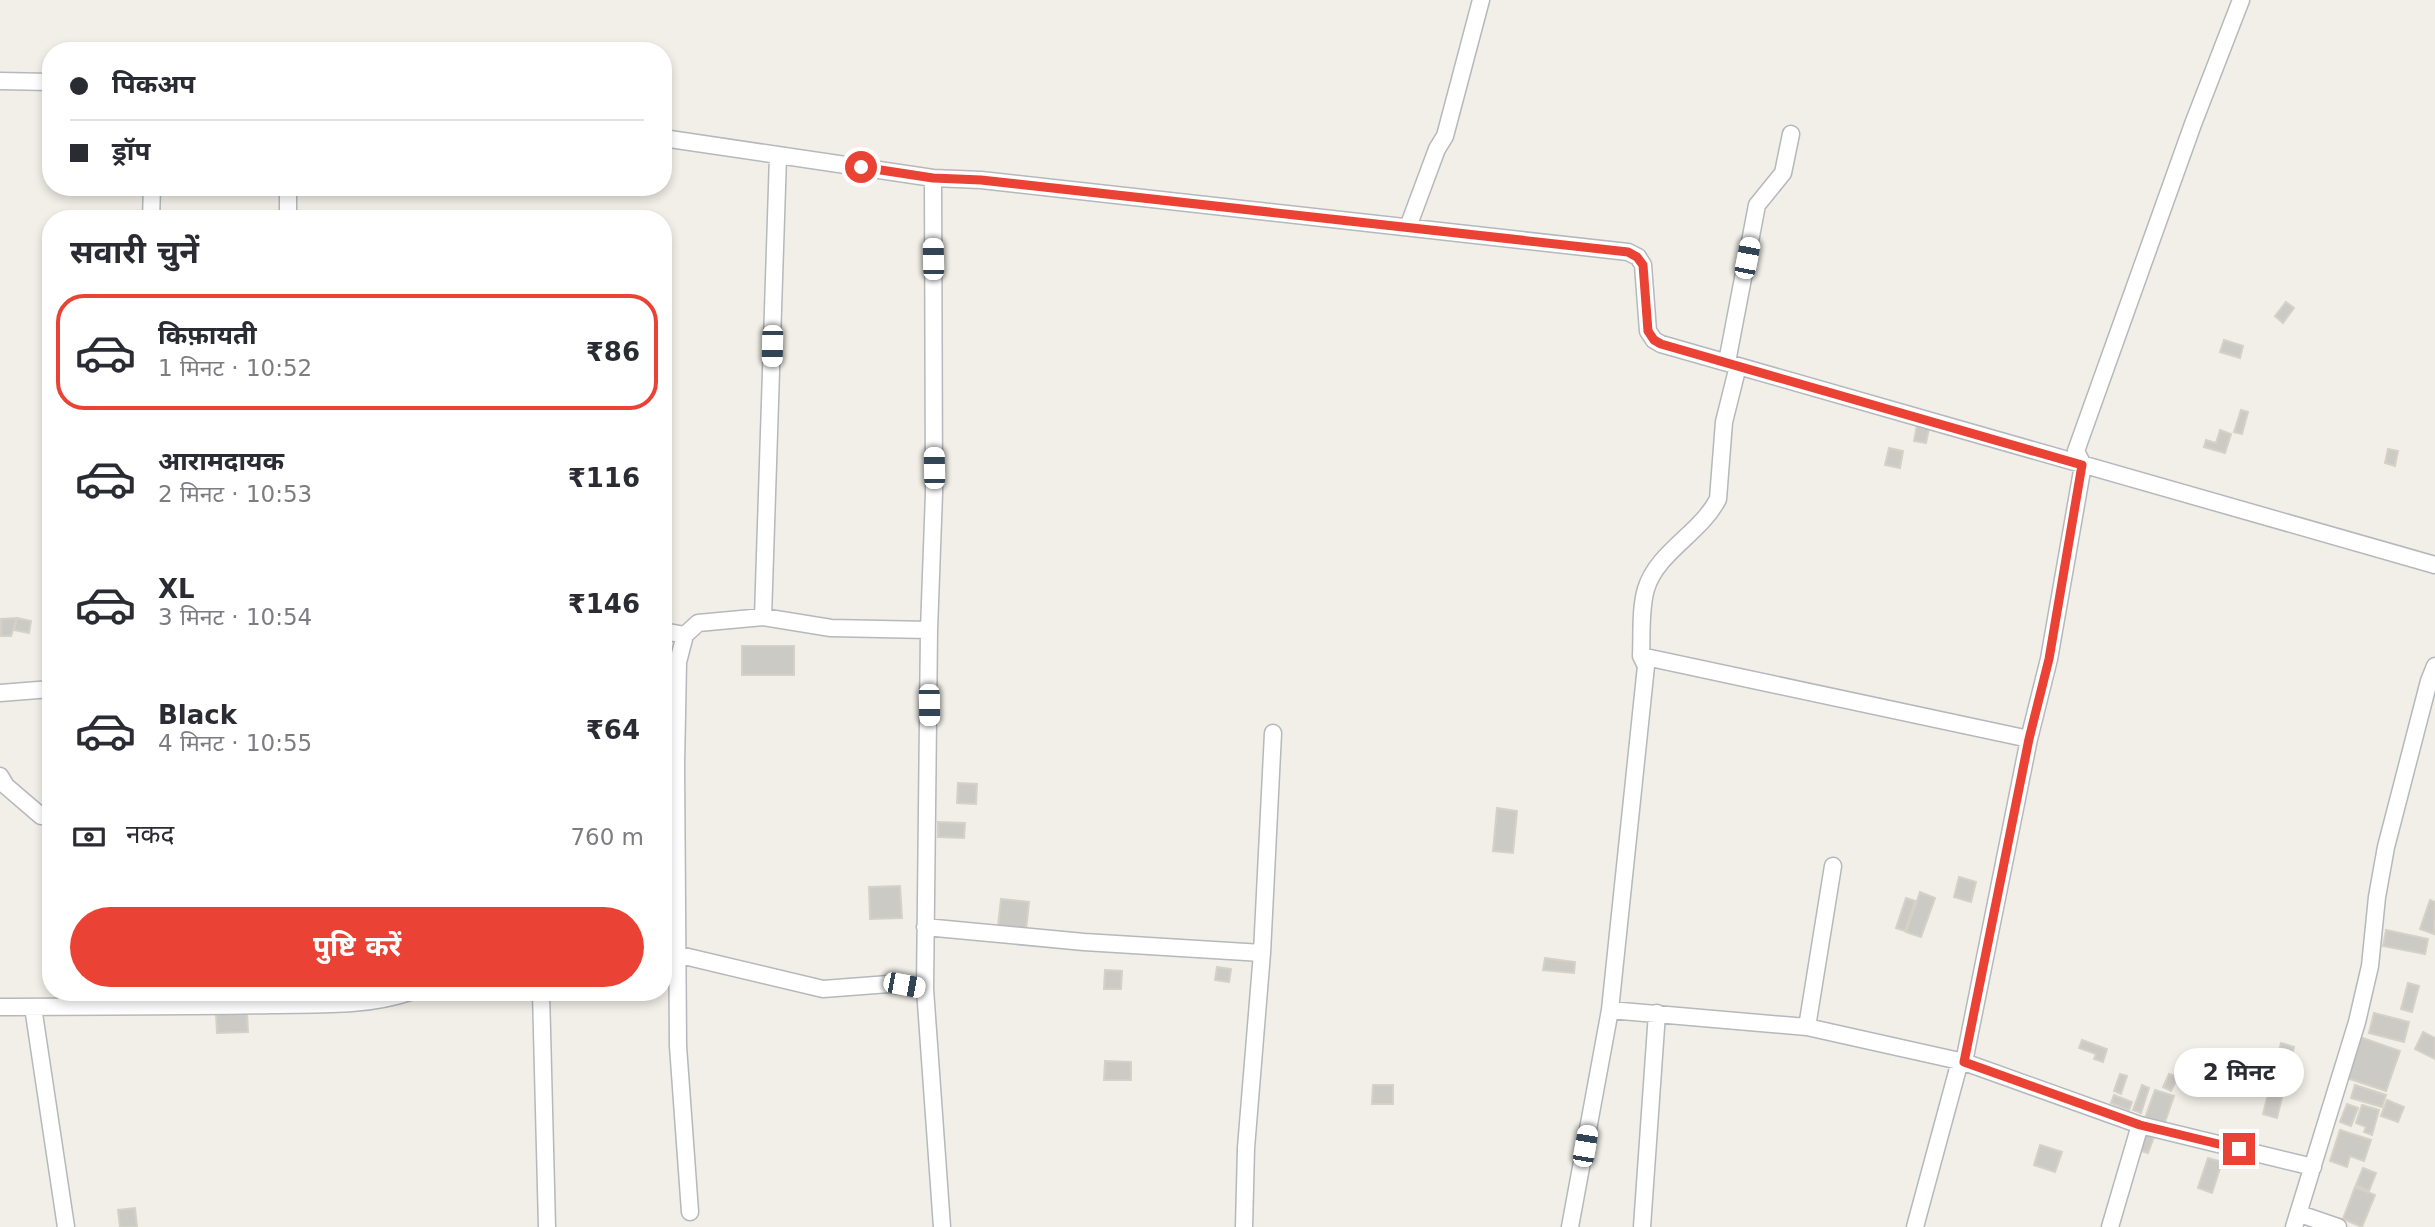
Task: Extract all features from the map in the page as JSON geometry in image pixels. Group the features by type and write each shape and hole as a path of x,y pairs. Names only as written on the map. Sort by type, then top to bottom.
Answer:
{"street":[{"path":"1408,227 1437,149 1445,136 1481,0"},
{"path":"1915,1227 1962,1062 2029,739 2049,659 2082,465 2076,451 2241,0"},
{"path":"0,81 42,82"},
{"path":"1570,1227 1610,1010 1646,666 1642,656 1646,587 1667,556 1713,510 1718,499 1724,422 1757,205 1783,173 1791,134"},
{"path":"672,139 933,178 981,180 1628,252 1637,257 1643,265 1648,331 1654,340 1661,344 2435,565"},
{"path":"763,617 778,156"},
{"path":"933,178 934,493 929,630 925,989 942,1227"},
{"path":"672,890 678,673 685,635 698,622 763,617 831,628 929,630"},
{"path":"672,633 685,635"},
{"path":"1642,656 2029,739"},
{"path":"2337,1227 2297,1220 2357,1022 2370,966 2377,898 2386,847 2435,666"},
{"path":"0,693 42,691"},
{"path":"1244,1227 1246,1148 1262,953 1273,733"},
{"path":"0,776 6,786 41,816"},
{"path":"1808,1027 1833,866"},
{"path":"925,927 1084,942 1262,953"},
{"path":"672,952 823,989 889,984 925,989"},
{"path":"672,976 690,1212"},
{"path":"0,1007 173,1001"},
{"path":"286,1001 366,1001"},
{"path":"541,1001 547,1227"},
{"path":"33,1007 66,1227"},
{"path":"1610,1010 1808,1027 1962,1062 2140,1125 2313,1167"},
{"path":"1642,1227 1657,1013"},
{"path":"2110,1227 2140,1125"}],"building":[{"path":"2286,302 2294,308 2283,323 2275,316"},
{"path":"2224,340 2243,346 2240,358 2220,352"},
{"path":"2241,410 2248,412 2242,434 2234,432"},
{"path":"1917,425 1929,428 1926,443 1914,441"},
{"path":"2220,430 2231,434 2225,453 2204,447 2206,440 2216,443"},
{"path":"1889,448 1903,451 1900,468 1885,465"},
{"path":"2388,449 2398,451 2395,466 2385,463"},
{"path":"17,618 11,636 1,636 1,619"},
{"path":"17,618 31,621 29,633 14,630"},
{"path":"742,646 794,646 794,675 742,675"},
{"path":"958,783 977,784 976,804 957,803"},
{"path":"1497,808 1517,811 1513,853 1493,851"},
{"path":"938,822 965,823 964,838 938,837"},
{"path":"1959,877 1976,882 1971,902 1954,897"},
{"path":"900,886 902,918 870,919 869,887"},
{"path":"1920,892 1935,898 1921,937 1906,932"},
{"path":"1906,898 1915,901 1905,931 1896,928"},
{"path":"1001,899 1029,902 1026,930 998,926"},
{"path":"2430,900 2435,902 2434,934 2420,929"},
{"path":"2386,930 2428,939 2425,954 2383,946"},
{"path":"1545,958 1575,962 1574,973 1543,970"},
{"path":"1217,967 1231,969 1229,982 1215,980"},
{"path":"1105,970 1122,971 1121,989 1104,989"},
{"path":"2408,983 2419,986 2412,1012 2401,1009"},
{"path":"247,1012 248,1032 217,1033 216,1013"},
{"path":"2374,1013 2409,1022 2404,1042 2369,1033"},
{"path":"2423,1032 2435,1038 2435,1059 2415,1049"},
{"path":"2360,1037 2400,1051 2386,1091 2347,1078"},
{"path":"2082,1040 2107,1049 2103,1062 2094,1059 2096,1054 2079,1048"},
{"path":"2281,1043 2294,1047 2277,1118 2263,1114"},
{"path":"1105,1061 1131,1062 1131,1080 1104,1080"},
{"path":"2120,1074 2127,1076 2121,1094 2114,1091"},
{"path":"2169,1074 2178,1077 2171,1091 2163,1087"},
{"path":"1373,1085 1393,1085 1393,1104 1372,1104"},
{"path":"2142,1085 2149,1088 2141,1113 2133,1110"},
{"path":"2355,1085 2386,1095 2382,1107 2351,1098"},
{"path":"2155,1090 2174,1096 2163,1128 2144,1121"},
{"path":"2114,1095 2132,1102 2129,1110 2111,1103"},
{"path":"2387,1100 2404,1107 2398,1122 2381,1116"},
{"path":"2347,1104 2358,1108 2351,1126 2340,1122"},
{"path":"2362,1105 2379,1110 2372,1135 2364,1132 2366,1127 2356,1123"},
{"path":"2146,1128 2156,1131 2148,1153 2138,1150"},
{"path":"2340,1130 2371,1140 2364,1161 2350,1156 2347,1167 2330,1161"},
{"path":"2040,1145 2062,1152 2055,1172 2034,1165"},
{"path":"2208,1158 2222,1162 2212,1193 2198,1188"},
{"path":"2363,1168 2376,1173 2369,1191 2356,1185"},
{"path":"2355,1187 2375,1195 2362,1227 2343,1219"},
{"path":"135,1208 137,1227 120,1227 118,1210"}],"route":[{"path":"861,167 933,178 981,180 1628,252 1637,257 1643,265 1648,331 1654,340 1661,344 2082,465 2049,659 2000,875 1964,1062 2140,1125 2239,1149"}]}
